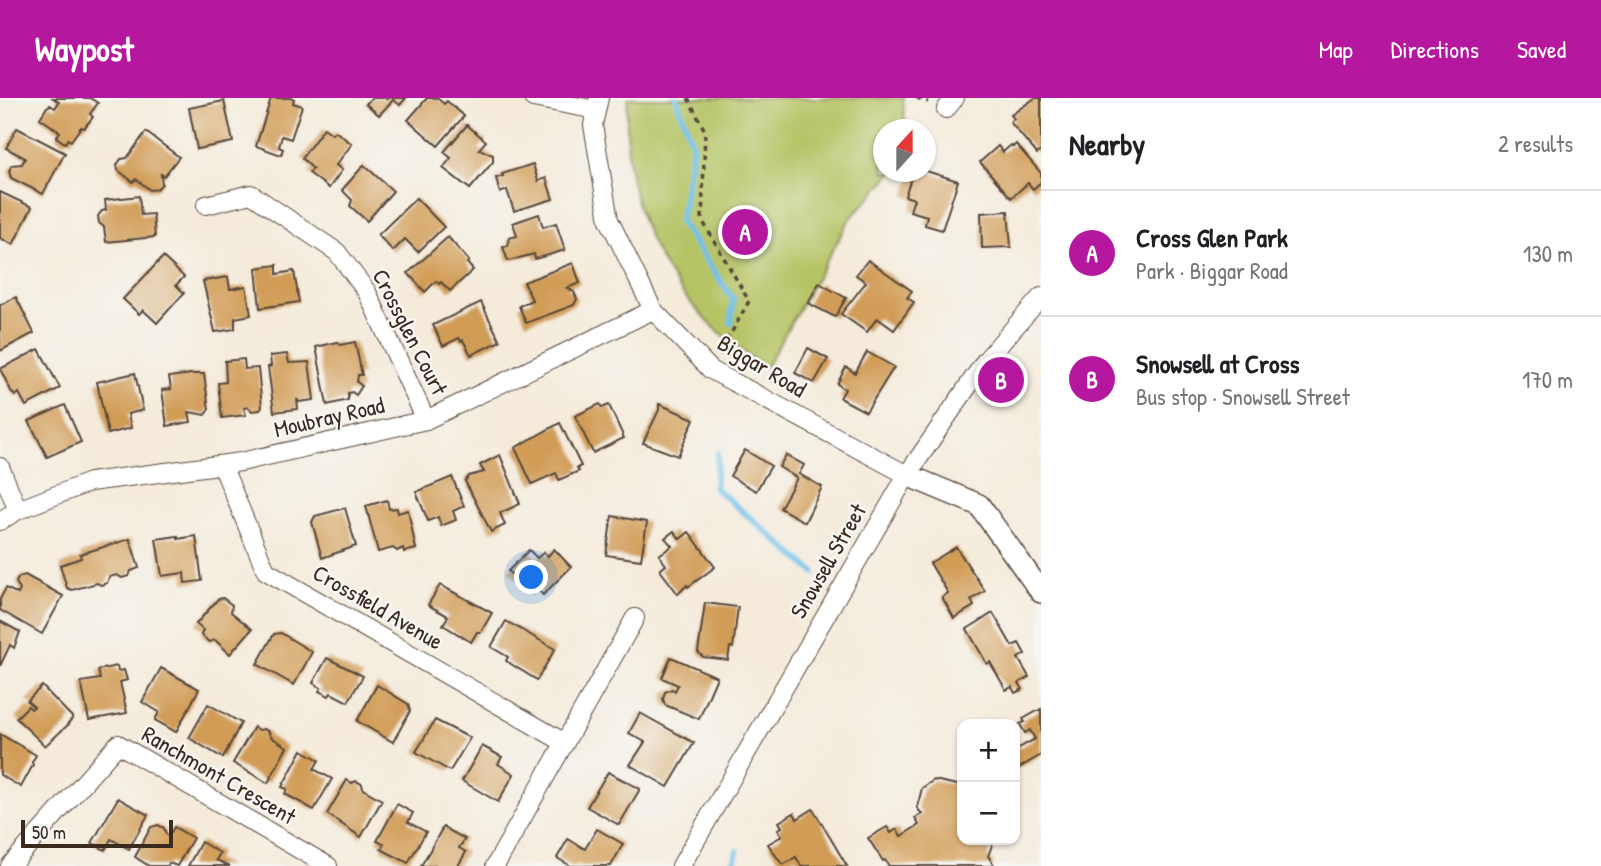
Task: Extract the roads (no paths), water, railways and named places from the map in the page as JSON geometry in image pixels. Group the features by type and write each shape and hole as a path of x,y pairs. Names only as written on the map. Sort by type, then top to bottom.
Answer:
{"street":[{"path":"533,98 597,104"},
{"name":"Biggar Road","path":"597,104 593,125 609,220 653,310 711,370 907,475"},
{"name":"Crossglen Court","path":"206,205 251,194 337,252 367,292 426,420"},
{"name":"Snowsell Street","path":"681,866 907,475 986,360 1041,297"},
{"name":"Moubray Road","path":"0,521 18,510 90,482 222,465 426,420 653,310"},
{"name":"Crossfield Avenue","path":"222,465 266,571 565,743"},
{"path":"0,467 18,510"},
{"path":"907,475 979,505 1041,592"},
{"path":"495,866 635,618"},
{"name":"Ranchmont Crescent","path":"10,866 118,744 328,866"}],"waterway":[{"path":"676,98 693,145 680,222 733,299 731,323"},
{"path":"718,453 715,488 814,572"},
{"path":"733,866 737,851"}],"place":[{"name":"Cross Glen Park","path":"745,232"},
{"name":"Snowsell at Cross","path":"1001,380"}]}
